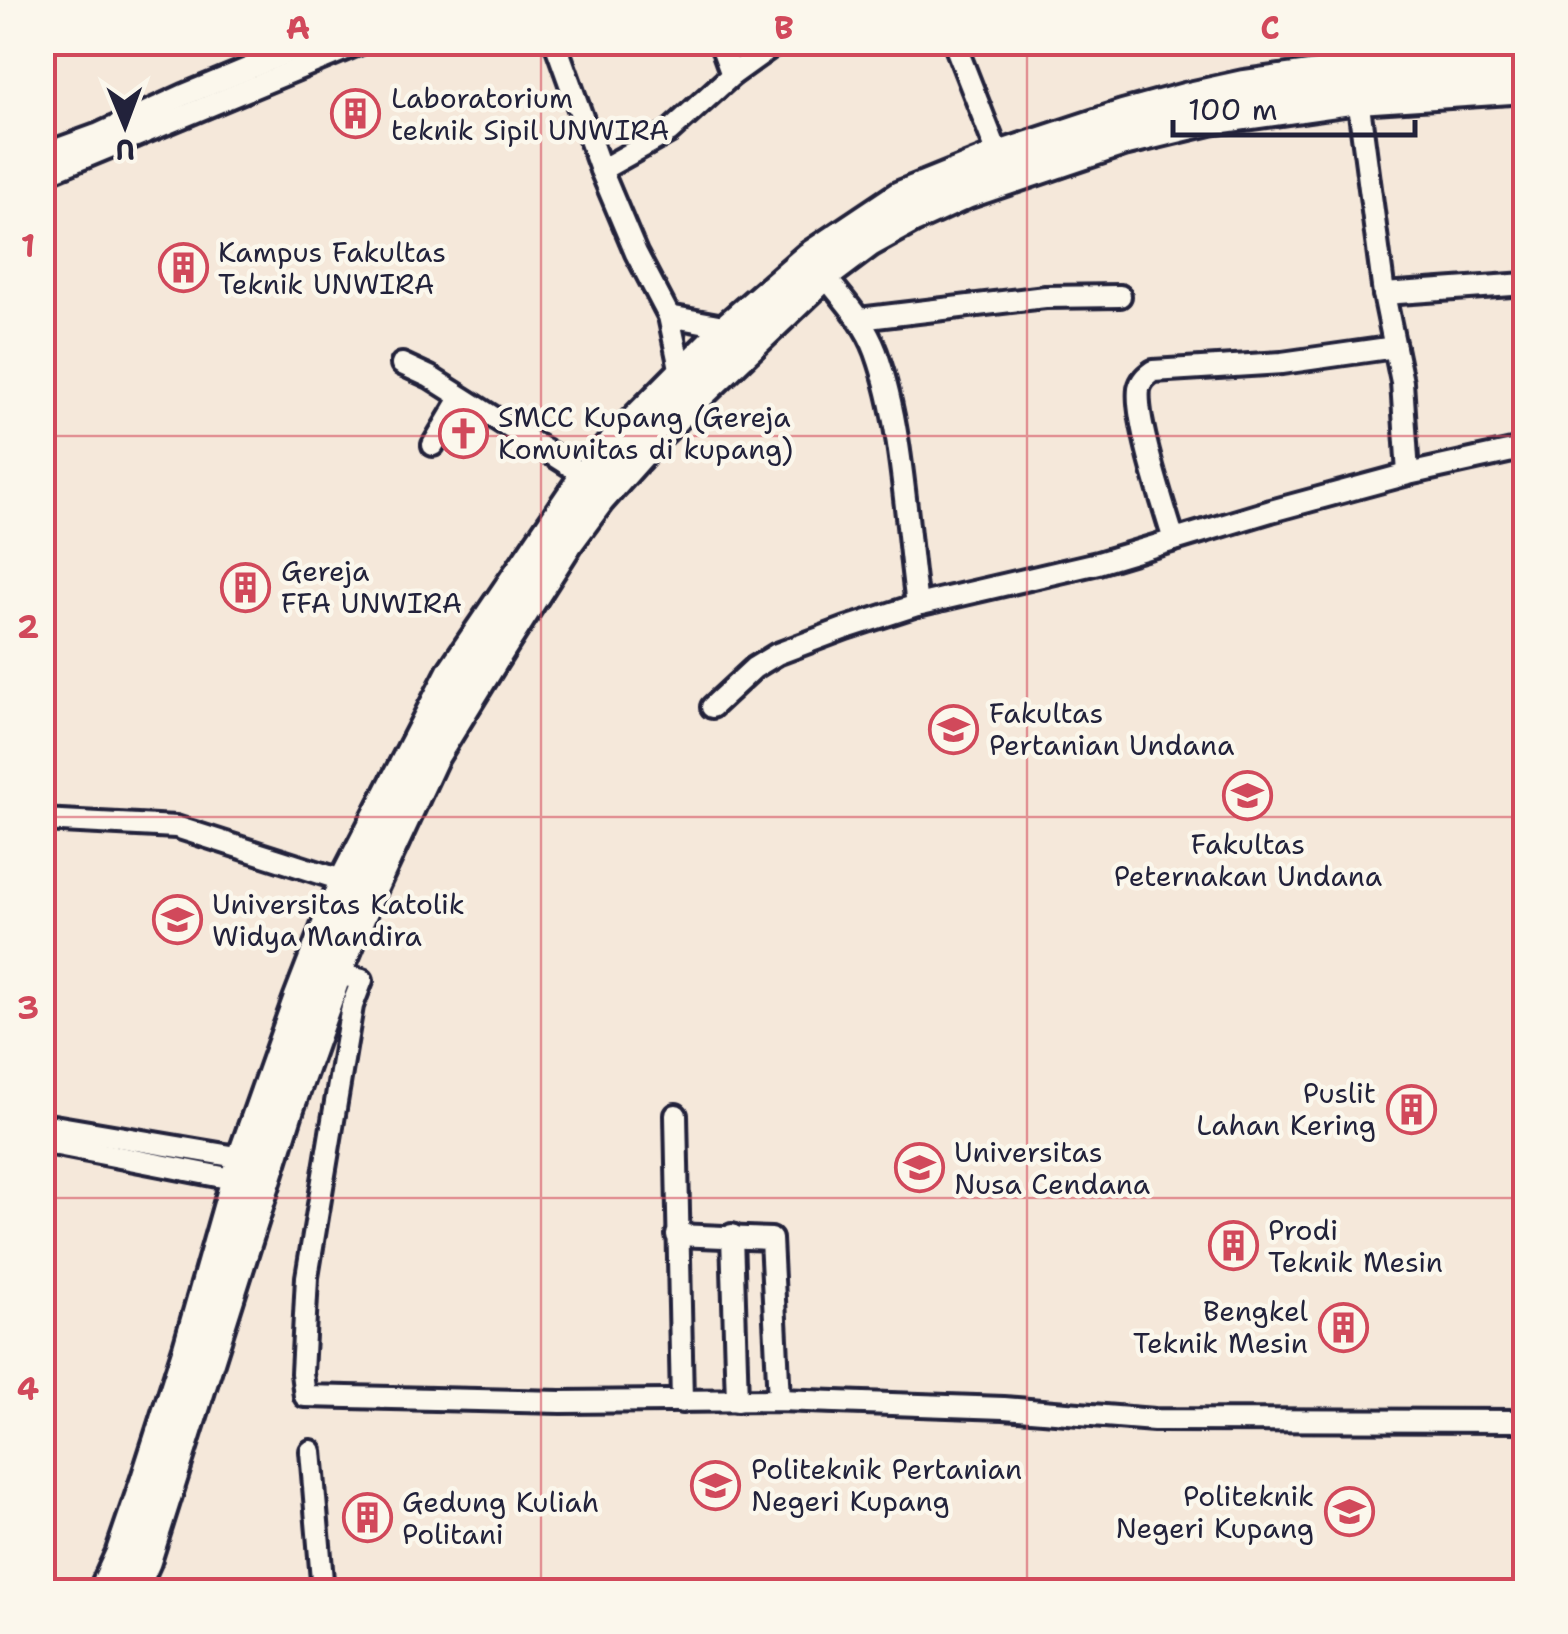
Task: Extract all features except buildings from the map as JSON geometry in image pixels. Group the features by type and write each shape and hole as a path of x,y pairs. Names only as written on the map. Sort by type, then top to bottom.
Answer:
{"highway":[{"path":"559,535 586,476 681,373 809,258 900,197 999,158 1185,99 1473,52 1526,59"},
{"path":"104,1592 152,1465 240,1169 298,1000 358,885 453,672 559,535 599,499 658,433 824,275 868,242 913,217 1019,172 1123,140 1210,119 1358,98 1526,87"},
{"path":"131,1592 145,1561 259,1198 336,973 358,885"}],"street":[{"path":"42,155 313,42"},
{"path":"42,175 364,42"},
{"path":"556,42 601,170 636,253 669,316 681,373"},
{"path":"720,42 732,75"},
{"path":"601,170 669,132 732,75 778,42"},
{"path":"954,42 999,158"},
{"path":"1320,42 1331,74"},
{"path":"1358,98 1384,294 1402,382 1408,474"},
{"path":"824,275 859,319 876,351 896,436 917,605"},
{"path":"1384,294 1526,284"},
{"path":"859,319 1045,297 1120,296"},
{"path":"669,316 729,327"},
{"path":"1174,540 1140,407 1140,384 1146,376 1153,371 1282,363 1395,347"},
{"path":"402,364 430,377 586,476"},
{"path":"433,445 461,398"},
{"path":"712,707 754,668 777,654 917,605 1098,563 1408,474 1526,448"},
{"path":"42,820 176,827 358,885"},
{"path":"336,973 362,980 352,1006 307,1277 304,1396 779,1400 1004,1408 1154,1420 1526,1421"},
{"path":"676,1115 682,1402"},
{"path":"42,1124 240,1169"},
{"path":"42,1142 240,1169"},
{"path":"677,1234 766,1237 773,1244 779,1400"},
{"path":"732,1235 736,1402"},
{"path":"312,1450 322,1592"}],"place":[{"name":"Laboratorium teknik Sipil UNWIRA","path":"356,114"},
{"name":"Kampus Fakultas Teknik UNWIRA","path":"183,268"},
{"name":"SMCC Kupang (Gereja Komunitas di kupang)","path":"463,433"},
{"name":"Gereja FFA UNWIRA","path":"246,587"},
{"name":"Fakultas Pertanian Undana","path":"954,729"},
{"name":"Fakultas Peternakan Undana","path":"1248,796"},
{"name":"Universitas Katolik Widya Mandira","path":"177,920"},
{"name":"Puslit Lahan Kering","path":"1411,1109"},
{"name":"Universitas Nusa Cendana","path":"919,1168"},
{"name":"Prodi Teknik Mesin","path":"1233,1246"},
{"name":"Bengkel Teknik Mesin","path":"1343,1327"},
{"name":"Politeknik Pertanian Negeri Kupang","path":"716,1485"},
{"name":"Politeknik Negeri Kupang","path":"1349,1512"},
{"name":"Gedung Kuliah Politani","path":"367,1518"}]}
